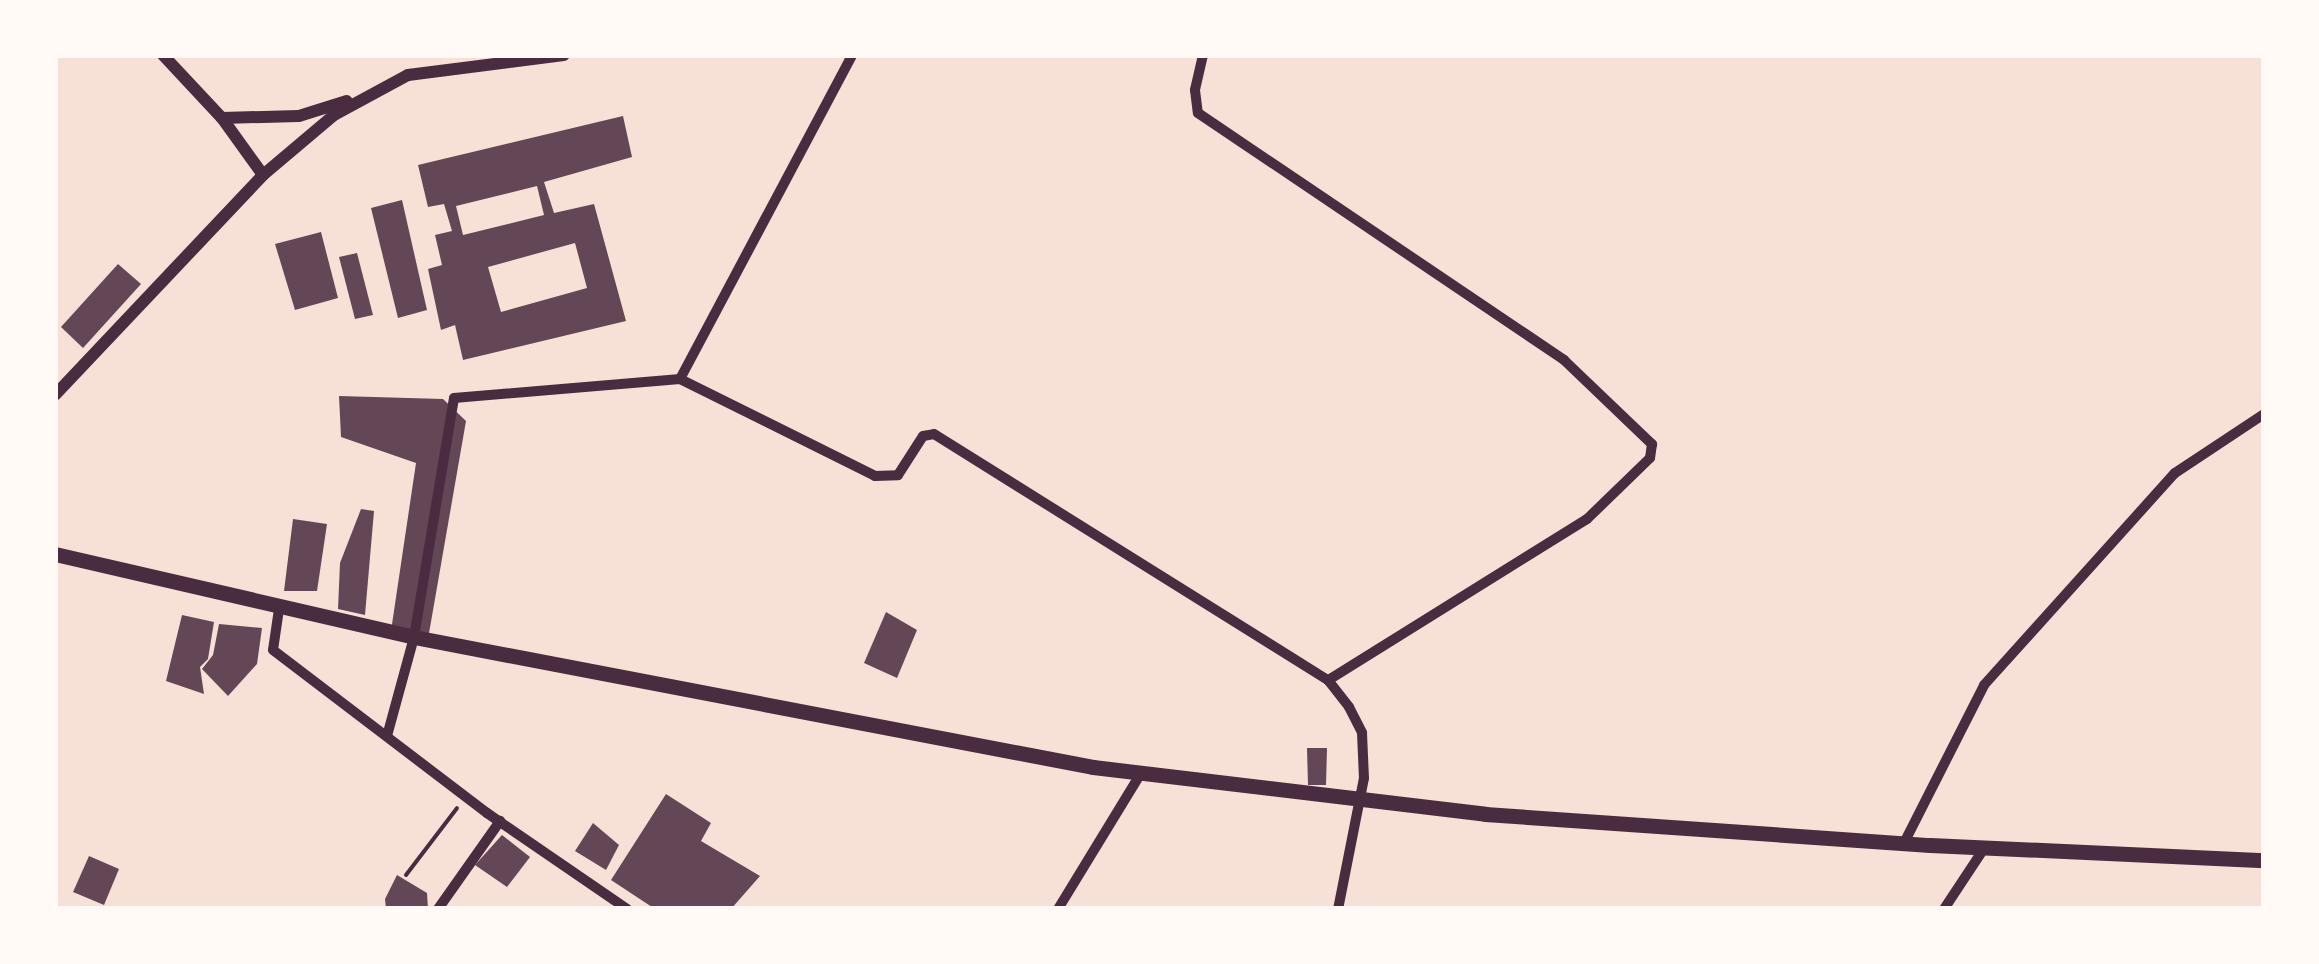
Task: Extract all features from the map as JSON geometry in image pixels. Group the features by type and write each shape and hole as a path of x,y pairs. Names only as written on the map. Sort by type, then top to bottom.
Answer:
{"main road":[{"path":"55,554 279,609 414,637 676,684 832,719 1142,773 1485,814 1904,843 2264,860"}],"street":[{"path":"163,55 222,118 263,175"},
{"path":"222,118 299,116 364,95 408,74 564,55"},
{"path":"680,380 852,55"},
{"path":"1203,55 1194,90 1198,113 1564,360 1640,427 1652,444 1650,458 1587,518 1328,680"},
{"path":"55,395 263,175 310,132 364,95"},
{"path":"387,736 414,637 454,398 680,380 888,478 898,475 923,436 934,434 1328,680 1362,733 1361,800 1338,909"},
{"path":"1904,843 1984,685 2175,473 2264,414"},
{"path":"279,609 273,650 500,821 627,909"},
{"path":"1058,909 1142,773"},
{"path":"438,909 500,821"},
{"path":"1944,909 1985,847"}],"path":[{"path":"406,875 466,796"}],"building":[{"path":"623,116 632,157 544,182 554,213 594,204 626,321 463,360 455,325 441,330 428,269 442,265 435,235 452,231 444,204 428,207 418,165","holes":["537,186 544,215 463,235 456,206","575,243 587,288 501,312 488,267"]},
{"path":"402,200 427,310 398,318 371,208"},
{"path":"321,232 338,298 295,310 275,244"},
{"path":"357,253 373,315 355,319 339,257"},
{"path":"118,264 141,284 83,348 61,327"},
{"path":"339,396 443,399 466,421 428,639 391,631 416,463 341,437"},
{"path":"361,509 374,511 365,615 338,609 340,563"},
{"path":"293,519 327,524 317,591 284,591"},
{"path":"886,612 917,630 897,678 864,663"},
{"path":"182,615 214,622 208,659 200,667 204,694 166,681"},
{"path":"219,624 262,628 257,664 228,696 202,669 213,655"},
{"path":"1307,748 1327,748 1326,785 1308,785"},
{"path":"666,794 711,823 701,841 760,876 731,909 655,909 611,880"},
{"path":"593,823 619,845 606,870 575,851"},
{"path":"502,835 530,857 507,887 475,865"},
{"path":"89,856 119,869 104,905 73,892"},
{"path":"397,875 427,893 428,909 386,909 385,899"}]}
